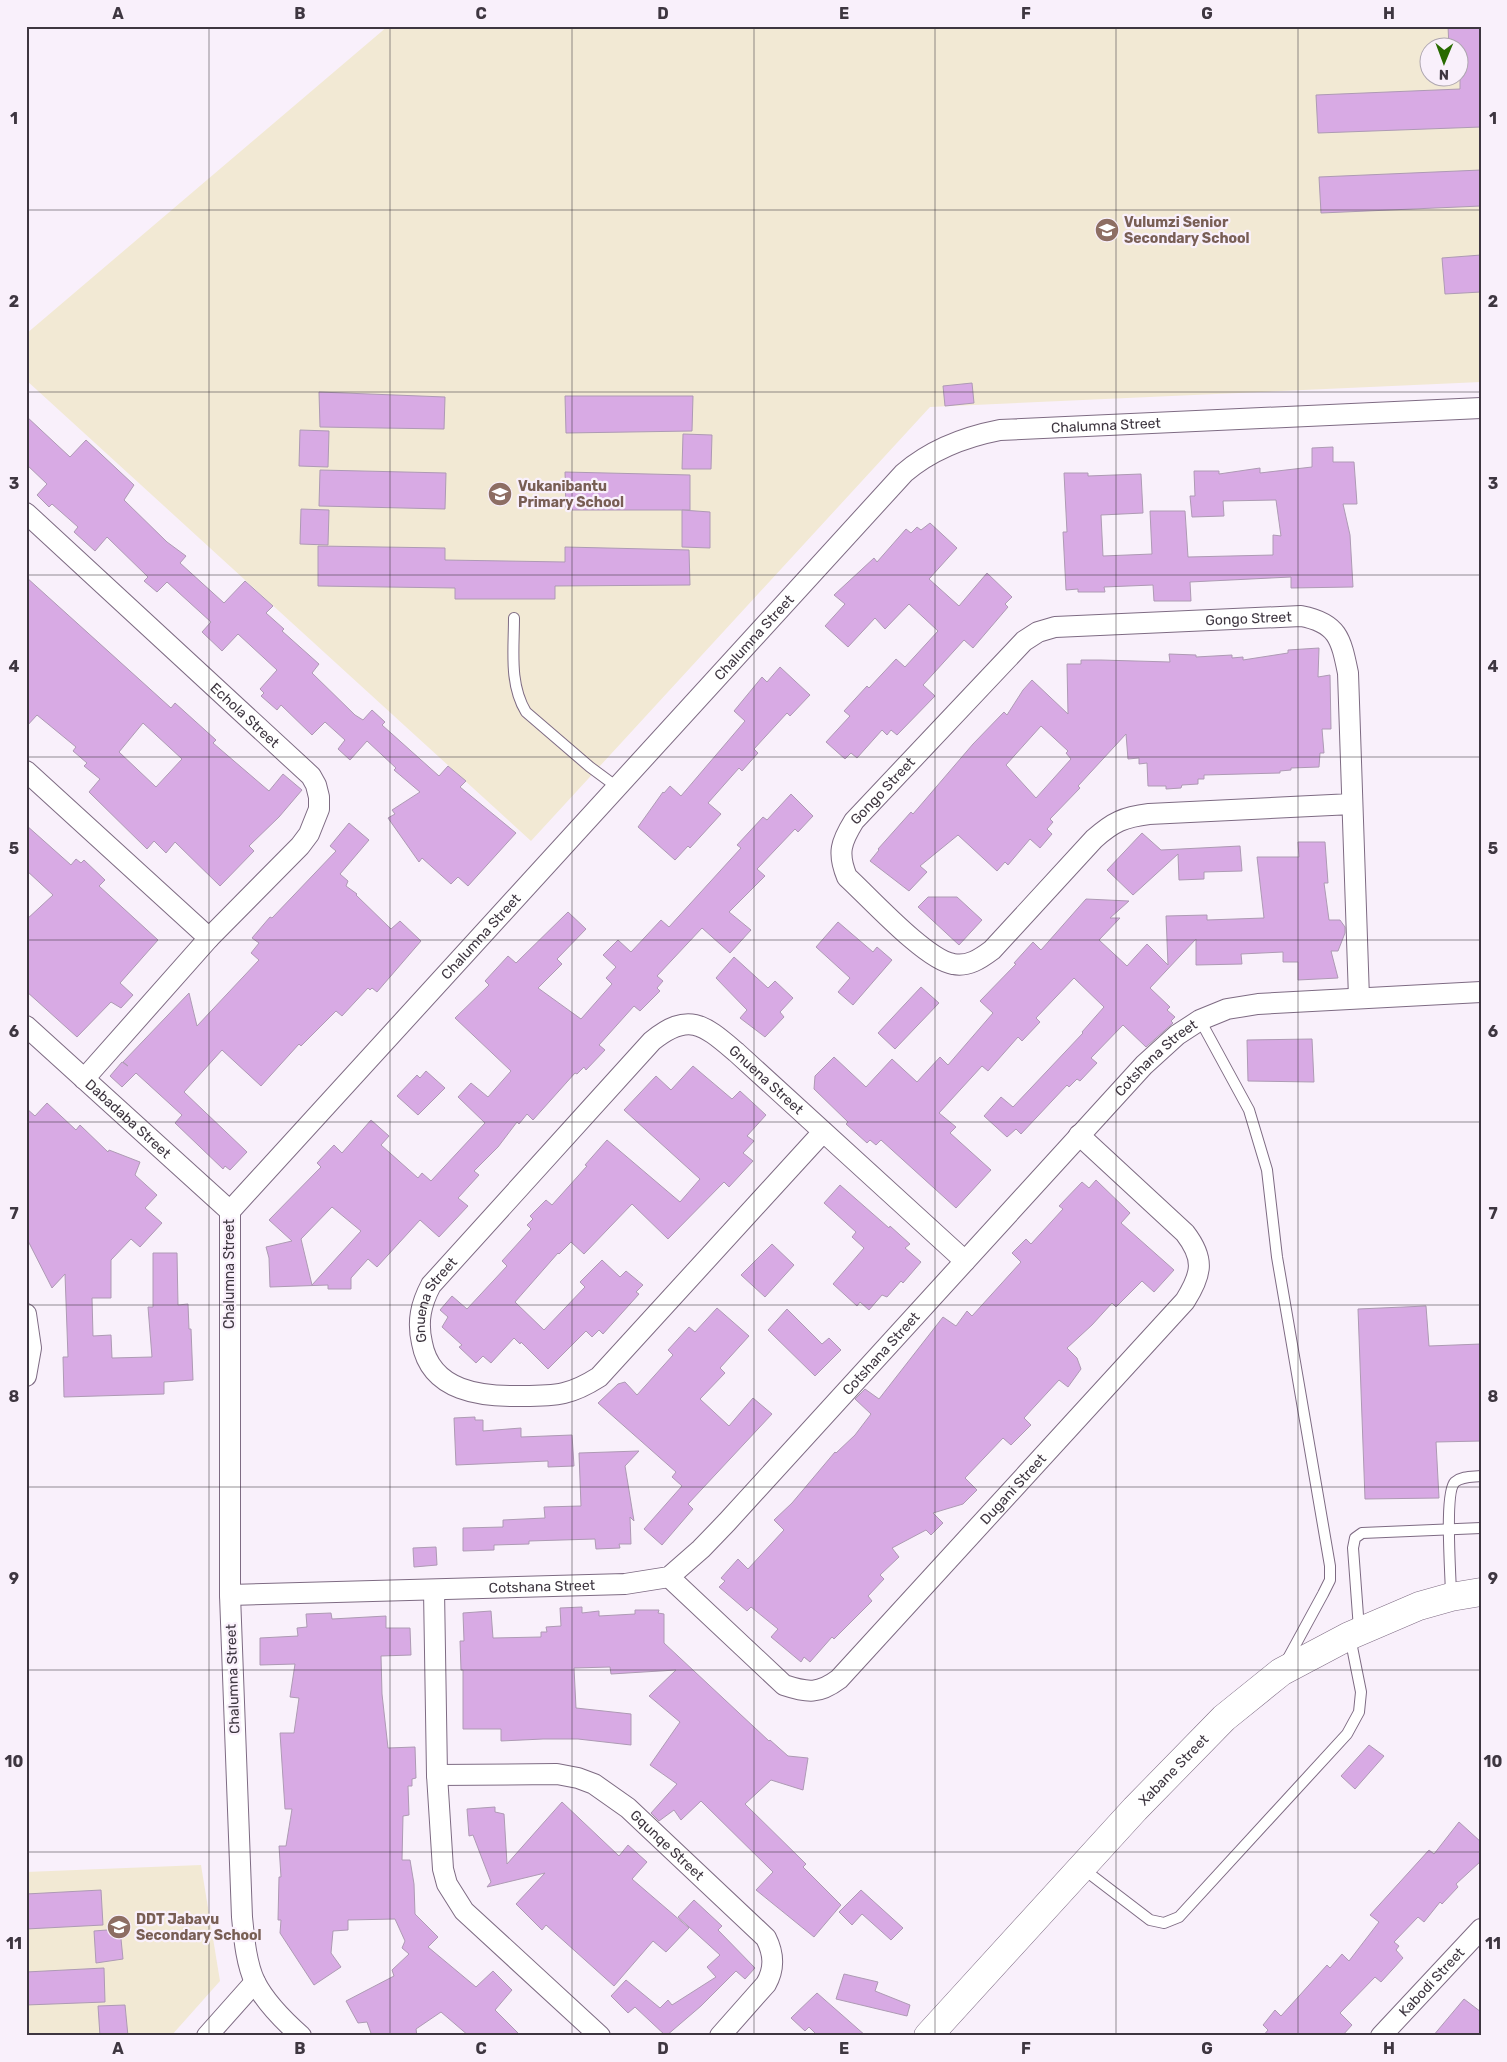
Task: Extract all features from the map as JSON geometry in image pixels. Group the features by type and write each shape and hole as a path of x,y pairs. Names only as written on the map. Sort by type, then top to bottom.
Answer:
{"street":[{"name":"Chalumna Street","path":"301,2036 271,2005 255,1982 248,1956 242,1917 230,1595 230,1211 904,473 920,459 961,440 1000,430 1481,408"},
{"name":"Echola Street","path":"26,513 311,776 319,797 319,809 309,834 300,846 209,938 84,1079"},
{"name":"Gongo Street","path":"1352,804 1149,814 1127,817 1111,825 1094,839 992,950 977,961 966,965 952,964 939,960 920,946 847,877 841,862 840,852 844,837 854,821 1024,641 1038,632 1055,627 1300,616 1315,619 1328,624 1337,636 1343,650 1348,673 1359,998"},
{"path":"26,771 209,938"},
{"name":"Cotshana Street","path":"230,1595 625,1584 669,1577 701,1549 1079,1135 1144,1065 1177,1035 1200,1020 1227,1009 1359,998 1481,992"},
{"name":"Gnuena Street","path":"823,1132 599,1377 582,1387 564,1393 536,1396 484,1395 463,1389 444,1380 431,1368 424,1353 419,1319 422,1302 431,1285 652,1042 674,1026 686,1024 699,1026 714,1033 823,1132 965,1261"},
{"name":"Dabadaba Street","path":"26,1026 230,1211"},
{"name":"Dugani Street","path":"669,1577 784,1685 811,1692 826,1688 839,1679 1185,1301 1200,1274 1196,1247 1185,1233 1079,1135"},
{"path":"26,1314 31,1348 26,1376"},
{"path":"434,1590 436,1775 443,1869 447,1884 455,1900 475,1923 600,2036"},
{"name":"Xabane Street","path":"928,2036 1135,1809 1224,1718 1281,1672 1354,1634 1419,1606 1451,1597 1481,1592"},
{"name":"Gqunqe Street","path":"436,1775 558,1774 594,1784 628,1808 766,1938 771,1948 772,1975 720,2036"},
{"name":"Kabodi Street","path":"1381,2036 1481,1929"},
{"path":"207,2036 255,1982"}],"lane":[{"path":"514,618 514,669 516,691 520,703 526,712 590,767 617,787"},
{"path":"1200,1020 1249,1110 1267,1170 1277,1257 1330,1566 1330,1580 1324,1594 1281,1672"},
{"path":"1451,1597 1450,1491 1454,1482 1463,1477 1481,1476"},
{"path":"1081,1868 1150,1920 1164,1923 1179,1917 1347,1734 1360,1712 1361,1692 1354,1634 1353,1548 1355,1538 1362,1533 1481,1528"}],"shaded area":[{"path":"388,26 1481,26 1481,382 930,407 531,841 26,380 26,334"},
{"name":"DDT Jabavu Secondary School","path":"201,1865 220,1981 171,2036 26,2036 26,1872"}],"building":[{"path":"1448,26 1481,26 1481,127 1318,133 1316,95 1470,88 1470,38 1449,38"},
{"path":"1481,170 1481,206 1321,213 1319,177"},
{"path":"1481,255 1481,292 1445,294 1442,258"},
{"path":"972,383 974,403 945,406 943,386"},
{"path":"319,392 445,397 444,429 320,427"},
{"path":"565,396 693,396 692,431 566,433"},
{"path":"26,416 70,457 86,440 134,485 124,500 167,542 186,556 180,563 224,603 245,581 273,606 266,613 284,629 282,631 319,664 312,673 355,715 363,720 372,710 385,722 382,725 439,776 448,766 466,781 460,787 516,833 468,886 458,877 451,884 422,858 419,862 388,818 395,814 392,810 420,792 394,770 396,768 367,741 350,760 338,749 345,740 325,722 312,735 281,705 277,710 261,696 264,693 260,689 277,670 238,634 222,651 202,632 211,622 167,582 157,592 144,581 148,577 107,537 95,551 74,532 78,527 52,504 49,507 37,495 47,484 26,464"},
{"path":"300,430 329,431 328,467 299,466"},
{"path":"683,434 712,435 711,469 682,469"},
{"path":"1333,447 1333,462 1354,462 1357,504 1343,504 1350,535 1353,587 1291,588 1291,577 1190,582 1191,601 1154,601 1153,585 1104,587 1105,592 1078,592 1078,589 1066,590 1063,532 1067,532 1064,473 1088,473 1088,476 1141,474 1143,513 1101,515 1103,556 1152,554 1150,511 1185,511 1188,557 1273,555 1273,535 1281,536 1276,500 1223,501 1224,516 1192,517 1190,496 1195,496 1194,471 1219,471 1219,474 1260,468 1260,473 1312,467 1312,448"},
{"path":"320,470 446,473 445,509 319,506"},
{"path":"565,472 690,475 690,510 566,510"},
{"path":"301,509 329,510 328,545 300,544"},
{"path":"682,510 710,512 710,548 682,547"},
{"path":"930,523 957,548 929,579 959,606 987,573 1012,597 1005,604 1008,607 973,648 964,640 923,685 935,696 897,735 891,730 887,735 882,730 857,758 851,753 845,759 826,742 850,716 844,711 896,659 905,667 938,631 909,604 885,629 875,618 848,647 825,626 845,604 834,595 874,558 877,562 906,529 911,533 917,527 921,530"},
{"path":"318,546 445,548 445,560 565,562 565,547 689,550 690,585 555,586 555,599 455,599 455,588 318,586"},
{"path":"26,577 171,708 175,703 216,740 213,743 269,791 283,774 302,790 279,817 249,846 254,851 220,886 175,842 166,853 154,841 147,849 89,792 100,779 84,766 87,763 73,751 76,747 37,715 26,727","holes":["143,723 182,759 156,787 119,752"]},
{"path":"1319,648 1318,677 1330,675 1331,729 1322,729 1324,753 1320,753 1319,767 1291,768 1291,770 1280,771 1280,773 1204,775 1204,779 1198,779 1198,784 1182,785 1181,788 1166,789 1166,786 1148,786 1147,763 1139,764 1139,758 1128,759 1126,734 1078,786 1080,788 1050,819 1053,822 1047,829 1052,834 1040,848 1030,839 1008,865 1005,862 997,871 958,835 920,866 927,872 909,891 870,861 878,849 911,812 913,814 973,744 1004,712 1007,715 1023,690 1032,680 1068,714 1067,664 1081,664 1081,660 1170,662 1169,654 1196,655 1196,657 1232,655 1232,658 1243,657 1243,660 1288,653 1288,650","holes":["1041,726 1068,751 1066,753 1071,759 1036,798 1006,765"]},
{"path":"780,667 810,695 790,716 787,713 754,749 758,753 742,771 739,768 708,803 721,814 690,848 688,846 675,860 638,827 663,792 670,786 681,796 745,721 734,711 762,677 767,682"},
{"path":"791,794 813,816 798,832 795,829 757,869 765,876 729,912 751,930 730,953 702,928 657,976 663,981 657,988 660,991 640,1011 634,1006 599,1045 605,1050 586,1070 584,1067 577,1074 575,1073 533,1120 527,1114 519,1124 517,1122 498,1147 474,1171 479,1175 458,1198 468,1206 439,1237 420,1220 377,1267 368,1259 351,1278 351,1289 328,1289 328,1285 270,1287 269,1258 266,1247 292,1241 269,1220 321,1167 317,1163 334,1145 342,1153 371,1120 389,1136 381,1145 418,1178 422,1173 431,1181 485,1123 458,1097 471,1083 488,1097 511,1071 455,1018 489,985 485,981 508,956 516,963 568,912 586,929 557,959 562,964 538,988 581,1019 612,984 606,978 616,967 603,955 618,940 631,952 661,920 669,927 741,848 737,845 763,817 767,820","holes":["332,1207 361,1231 312,1285 301,1239"]},
{"path":"349,823 369,840 340,874 348,881 346,886 357,894 391,929 400,921 421,941 377,992 372,988 370,990 368,988 342,1016 336,1011 301,1046 299,1044 261,1086 222,1050 184,1092 247,1152 230,1170 225,1166 223,1169 175,1123 182,1115 136,1073 122,1087 110,1076 122,1062 128,1066 123,1062 189,993 197,1026 259,960 251,953 259,943 252,938 270,917 272,918 336,851 330,846"},
{"path":"26,825 71,865 76,859 81,863 84,860 105,880 99,886 158,940 120,983 133,995 121,1008 111,1002 77,1037 26,991 26,920 53,895 26,870"},
{"path":"1142,833 1161,850 1240,846 1242,871 1204,872 1204,879 1179,880 1178,854 1133,895 1107,870"},
{"path":"1298,842 1325,842 1328,883 1324,883 1329,920 1340,920 1345,927 1345,933 1338,951 1331,951 1338,978 1298,980 1298,962 1283,962 1283,952 1241,954 1242,964 1196,965 1196,939 1150,988 1170,1007 1167,1010 1175,1017 1171,1021 1173,1023 1146,1047 1123,1025 1091,1058 1097,1063 1080,1081 1077,1079 1069,1087 1067,1085 1021,1134 1016,1129 1007,1137 984,1116 1001,1097 1013,1107 1083,1033 1104,1007 1074,978 1036,1018 1040,1022 1022,1041 1018,1037 988,1071 982,1066 939,1113 956,1127 950,1133 991,1170 956,1208 881,1140 876,1145 870,1140 867,1143 846,1124 848,1122 814,1089 815,1076 834,1057 866,1087 892,1059 917,1082 940,1057 948,1065 993,1013 980,1001 1016,964 1014,963 1033,942 1041,950 1086,899 1129,901 1110,918 1120,918 1099,940 1127,966 1147,944 1168,965 1166,916 1207,915 1207,920 1264,918 1257,857 1299,857"},
{"path":"928,897 957,897 982,920 959,945 918,907"},
{"path":"838,922 873,952 877,947 892,960 853,1005 838,992 850,978 816,947"},
{"path":"734,957 768,988 775,981 793,998 780,1012 784,1017 765,1037 740,1018 747,1010 716,978"},
{"path":"921,987 939,1003 895,1049 878,1033"},
{"path":"1312,1039 1314,1082 1248,1081 1247,1040"},
{"path":"693,1066 732,1099 740,1091 766,1115 747,1136 754,1141 743,1153 753,1161 729,1187 724,1182 668,1239 632,1204 584,1254 571,1242 558,1253 515,1302 544,1330 585,1287 580,1282 602,1260 620,1277 626,1271 643,1285 636,1292 639,1294 603,1334 599,1330 592,1337 586,1331 548,1369 521,1342 520,1344 514,1338 491,1363 483,1356 476,1363 459,1347 462,1345 442,1327 448,1317 440,1310 452,1296 467,1309 507,1266 502,1261 531,1229 527,1225 533,1219 530,1216 546,1200 552,1205 587,1166 585,1165 607,1140 680,1202 700,1179 624,1110 656,1076 671,1090"},
{"path":"426,1071 445,1088 418,1115 397,1096 417,1075 420,1078"},
{"path":"47,1103 76,1130 80,1125 108,1152 109,1150 140,1162 135,1175 157,1195 145,1208 162,1223 140,1247 131,1239 111,1260 111,1298 92,1298 93,1336 111,1335 112,1358 152,1357 148,1307 153,1307 153,1253 177,1253 178,1305 188,1304 193,1380 164,1382 164,1394 64,1397 63,1357 68,1357 65,1274 52,1288 26,1237 26,1108 35,1116"},
{"path":"1096,1180 1130,1213 1121,1223 1174,1270 1154,1292 1142,1281 1116,1307 1112,1303 1067,1348 1077,1358 1081,1369 1068,1387 1059,1380 1024,1418 1031,1425 1011,1445 1003,1438 965,1478 977,1490 963,1504 933,1513 943,1523 931,1535 926,1530 892,1548 899,1557 880,1575 884,1579 868,1596 872,1601 834,1639 832,1637 810,1662 804,1657 801,1662 771,1637 778,1629 751,1607 747,1611 719,1587 725,1581 721,1578 738,1559 748,1569 784,1530 774,1520 792,1503 835,1452 855,1435 871,1414 855,1399 865,1389 879,1399 943,1317 956,1326 967,1311 972,1316 1021,1262 1012,1253 1026,1239 1031,1244 1063,1209 1059,1206 1082,1182 1089,1188"},
{"path":"840,1185 910,1244 905,1248 921,1262 903,1283 901,1281 887,1297 882,1295 869,1310 860,1302 857,1306 833,1284 864,1248 852,1237 856,1232 824,1203"},
{"path":"772,1244 794,1265 765,1297 741,1275"},
{"path":"1426,1306 1429,1346 1481,1344 1481,1441 1436,1442 1439,1498 1365,1499 1358,1309"},
{"path":"717,1308 749,1336 720,1368 725,1373 700,1399 729,1426 753,1398 772,1414 688,1504 693,1509 662,1545 644,1529 682,1486 672,1477 676,1472 598,1403 618,1384 625,1382 637,1395 673,1355 668,1350 689,1327 695,1332"},
{"path":"787,1309 822,1344 829,1338 841,1350 815,1376 768,1330"},
{"path":"475,1417 475,1420 483,1420 483,1431 521,1428 521,1437 572,1435 574,1466 548,1467 548,1461 456,1465 454,1418"},
{"path":"639,1451 625,1466 634,1521 630,1517 631,1544 619,1544 620,1548 596,1549 595,1539 529,1541 529,1544 494,1545 494,1550 463,1551 463,1528 503,1527 503,1520 545,1518 544,1507 581,1506 579,1453"},
{"path":"436,1547 437,1565 414,1567 413,1548"},
{"path":"582,1607 582,1613 599,1611 599,1616 635,1614 635,1610 659,1610 658,1613 664,1614 664,1643 769,1741 788,1756 808,1758 803,1790 771,1780 745,1804 806,1864 803,1867 841,1905 814,1937 756,1890 773,1872 701,1801 681,1820 674,1810 659,1821 651,1813 677,1784 650,1765 680,1722 649,1696 676,1670 611,1674 610,1667 574,1668 576,1708 631,1714 631,1745 578,1739 501,1741 501,1729 463,1729 463,1670 461,1670 460,1641 464,1641 463,1613 491,1611 493,1638 541,1637 541,1632 547,1632 546,1627 561,1626 560,1608"},
{"path":"331,1613 332,1619 386,1616 386,1628 410,1628 411,1655 381,1656 382,1694 388,1748 415,1747 416,1778 412,1779 412,1786 408,1786 409,1815 403,1816 402,1860 410,1860 414,1884 415,1914 438,1937 428,1947 476,1987 493,1971 512,1990 495,2010 521,2036 469,2036 441,2012 416,2029 417,2036 372,2036 367,2022 358,2023 346,2001 394,1976 392,1970 409,1954 402,1948 405,1941 395,1919 348,1920 348,1930 333,1931 331,1953 341,1967 314,1985 280,1933 281,1920 278,1920 279,1877 281,1877 279,1846 286,1846 292,1809 285,1809 280,1733 294,1733 299,1698 290,1697 295,1664 260,1665 260,1638 298,1636 297,1628 307,1627 306,1614"},
{"path":"1369,1745 1384,1756 1355,1789 1341,1776"},
{"path":"562,1802 619,1856 628,1845 647,1862 632,1879 689,1928 666,1952 653,1941 614,1986 546,1925 542,1930 516,1904 545,1873 487,1887 491,1882 473,1835 469,1836 467,1809 495,1807 495,1812 504,1814 507,1864"},
{"path":"1459,1822 1481,1842 1481,1861 1456,1884 1458,1887 1442,1904 1440,1902 1424,1922 1418,1917 1394,1942 1399,1946 1396,1950 1403,1958 1381,1982 1375,1977 1340,2013 1352,2025 1342,2036 1263,2036 1268,2030 1263,2025 1275,2010 1281,2016 1327,1965 1330,1968 1342,1954 1349,1961 1379,1922 1370,1915 1429,1850 1434,1854"},
{"path":"101,1890 103,1925 26,1929 26,1894"},
{"path":"861,1890 903,1928 891,1940 862,1914 852,1925 839,1912"},
{"path":"694,1900 722,1926 718,1930 755,1968 745,1979 736,1971 701,2006 666,2036 635,2007 628,2013 611,1996 626,1980 660,2008 668,2000 672,2005 716,1977 707,1967 720,1955 678,1917"},
{"path":"120,1929 123,1959 96,1963 94,1931"},
{"path":"104,1968 105,2002 26,2005 26,1972"},
{"path":"844,1974 878,1982 875,1991 910,2005 907,2016 836,1999"},
{"path":"817,1993 866,2036 818,2036 809,2027 805,2031 791,2018"},
{"path":"1464,1999 1481,2012 1481,2036 1433,2036"},
{"path":"125,2005 128,2036 100,2036 98,2006"}],"place":[{"name":"Vulumzi Senior Secondary School","path":"1107,230"},
{"name":"Vukanibantu Primary School","path":"500,494"},
{"name":"DDT Jabavu Secondary School","path":"119,1927"}]}
